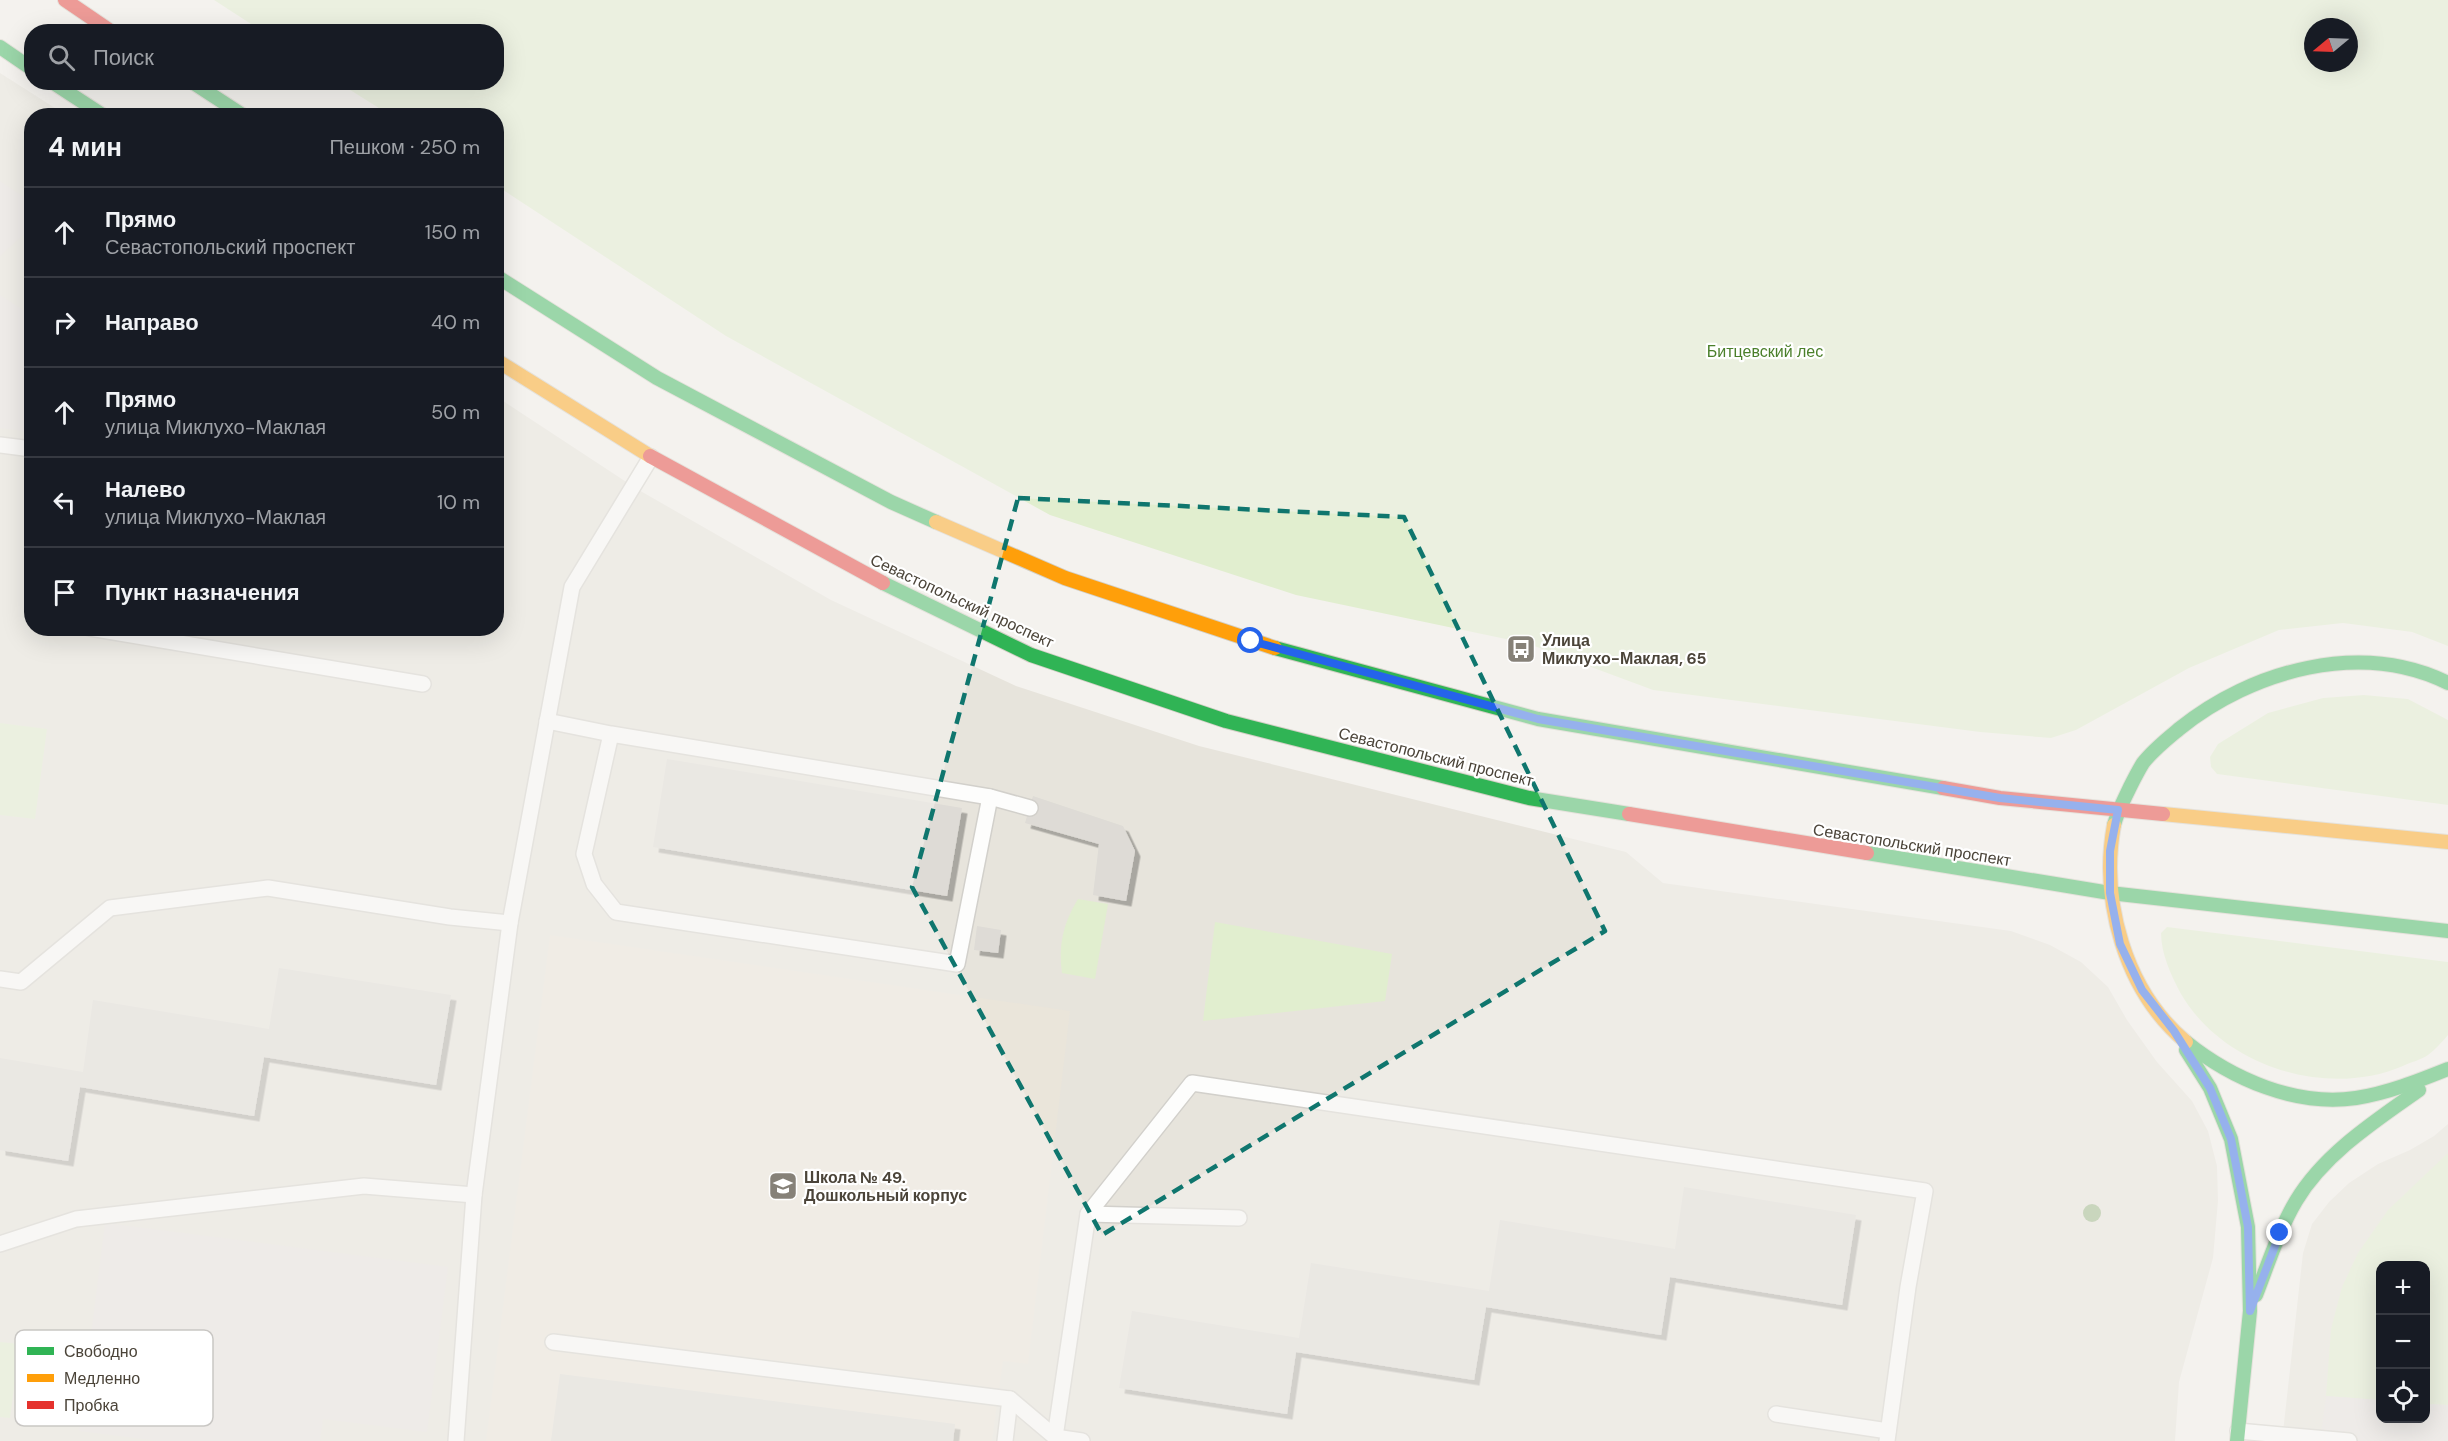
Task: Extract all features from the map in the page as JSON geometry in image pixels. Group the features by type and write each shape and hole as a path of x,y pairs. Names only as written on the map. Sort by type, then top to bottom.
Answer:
{"main road":[{"path":"65,0 100,24"},
{"path":"0,48 24,64"},
{"path":"64,90 92,108"},
{"path":"204,90 232,108"},
{"path":"504,281 657,378 891,502 1065,578 1240,637 1538,719 2000,798 2448,842"},
{"name":"Севастопольский проспект","path":"504,365 651,457 861,572 1031,655 1226,721 1529,798 2110,893 2448,931"},
{"path":"2238,1436 2250,1311 2248,1227 2231,1139 2210,1088 2174,1031 2142,990 2120,944 2110,893 2110,851 2118,810 2143,763 2175,730 2220,701 2256,682 2300,669 2346,663 2396,665 2448,683"},
{"path":"2174,1031 2214,1065 2257,1086 2304,1097 2353,1099 2400,1088 2448,1069"},
{"path":"2250,1311 2280,1233 2297,1199 2319,1170 2384,1115 2448,1069"}],"lane":[{"path":"0,445 24,448"},
{"path":"456,1441 474,1195 510,923 572,587 651,457"},
{"path":"138,636 423,684"},
{"path":"547,721 611,734 990,797 1030,807"},
{"path":"611,734 584,854 594,884 616,912 957,964 990,797"},
{"path":"0,979 21,982 110,908 268,888 450,917 510,923"},
{"path":"1055,1437 1088,1214 1192,1083 1924,1191 1908,1287 1888,1436 1776,1414"},
{"path":"0,1244 76,1219 353,1187 474,1195"},
{"path":"1088,1214 1239,1218"},
{"path":"553,1342 1010,1399 1055,1437 1082,1441"},
{"path":"1005,1441 1010,1399"},
{"path":"2238,1436 2349,1441"}],"highlighted area":[{"path":"1018,498 1404,517 1605,931 1102,1235 912,887"}],"shaded area":[{"path":"0,73 55,108 24,108 24,636 504,636 504,402 637,489 831,600 1016,686 1199,746 1626,852 1663,883 2011,931 2050,945 2081,962 2108,987 2127,1020 2157,1062 2192,1101 2208,1131 2217,1166 2218,1201 2213,1258 2179,1382 2175,1441 0,1441"},
{"path":"0,181 24,197 24,234 0,256"},
{"path":"0,295 24,310 24,431 0,428"},
{"name":"Школа № 49. Дошкольный корпус","path":"550,935 1070,1011 1028,1364 1003,1361 992,1441 486,1441"},
{"path":"2448,1124 2448,1441 2282,1441 2303,1253 2312,1224 2329,1202 2349,1183 2378,1164 2434,1136"},
{"path":"105,1223 448,1267 427,1432 323,1419 320,1441 159,1441 79,1431 80,1426 213,1426 213,1330 92,1330"},
{"path":"2326,1396 2376,1400 2376,1423 2430,1423 2430,1404 2448,1405 2448,1441 2320,1441"}],"green space":[{"name":"Битцевский лес","path":"214,0 2448,0 2448,646 2412,632 2343,623 2279,630 2189,668 2076,730 2051,738 1980,732 1653,690 1529,644 1296,595 1050,515 726,336 504,191 504,108 379,108 350,90 504,90 504,24 251,24"},
{"path":"2364,695 2408,699 2448,720 2448,805 2217,774 2211,767 2210,757 2218,744 2268,713 2323,698"},
{"path":"0,723 47,729 35,819 0,815"},
{"path":"1078,899 1108,904 1095,979 1062,973 1063,935"},
{"path":"1215,922 1392,954 1385,1001 1203,1021"},
{"path":"2167,927 2448,962 2448,1035 2425,1057 2373,1075 2342,1079 2310,1077 2279,1069 2249,1057 2223,1040 2199,1019 2181,994 2167,964 2161,933"},
{"path":"2448,1153 2448,1405 2430,1404 2430,1261 2376,1261 2376,1400 2326,1396 2331,1329 2342,1287 2358,1253 2388,1210"},
{"path":"0,1342 15,1344 15,1381 10,1418 0,1417"}],"building":[{"path":"667,759 962,808 947,896 653,847"},
{"path":"1033,796 1123,826 1135,851 1126,901 1093,895 1099,844 1025,823"},
{"path":"977,926 1001,930 998,953 974,950"},
{"path":"279,968 451,995 436,1085 264,1057 254,1116 80,1087 68,1161 0,1150 0,1058 83,1072 93,1000 269,1029"},
{"path":"1684,1187 1856,1215 1842,1305 1670,1277 1661,1335 1486,1307 1474,1380 1296,1352 1287,1414 1119,1388 1132,1311 1299,1338 1311,1263 1489,1291 1500,1220 1675,1249"},
{"path":"560,1374 955,1424 953,1441 551,1441"}],"traffic: fast":[{"path":"0,47 24,64"},
{"path":"64,90 92,108"},
{"path":"204,90 232,108"},
{"path":"504,281 657,378 891,502 936,522"},
{"path":"883,583 1031,655 1226,721 1529,798 1629,814"},
{"path":"1275,648 1538,719 1943,788"},
{"path":"2114,825 2135,778 2151,754 2179,729 2208,708 2240,691 2273,677 2308,668 2344,663 2380,664 2414,670 2448,683"},
{"path":"1867,853 2110,893 2448,931"},
{"path":"2186,1042 2224,1068 2244,1078 2288,1094 2311,1098 2333,1100 2368,1096 2448,1069"},
{"path":"2186,1050 2210,1088 2231,1139 2248,1227 2250,1311 2237,1441"},
{"path":"2256,1295 2284,1224 2308,1184 2336,1153 2419,1090"}],"traffic: slow":[{"path":"504,365 650,456"},
{"path":"936,522 1065,578 1275,648"},
{"path":"2163,814 2448,842"},
{"path":"2114,825 2111,884 2122,943 2147,997 2165,1021 2186,1042"}],"traffic: jam":[{"path":"65,0 100,24"},
{"path":"650,456 883,583"},
{"path":"1943,788 2000,798 2163,814"},
{"path":"1629,814 1867,853"}],"place":[{"name":"Улица Миклухо-Маклая, 65","path":"1521,649"},
{"name":"Школа № 49. Дошкольный корпус","path":"783,1186"}],"route":[{"path":"1251,641 1538,719 2000,798 2118,810 2110,851 2110,893 2120,944 2142,990 2174,1031 2210,1088 2231,1139 2248,1227 2250,1311 2280,1233"}]}
